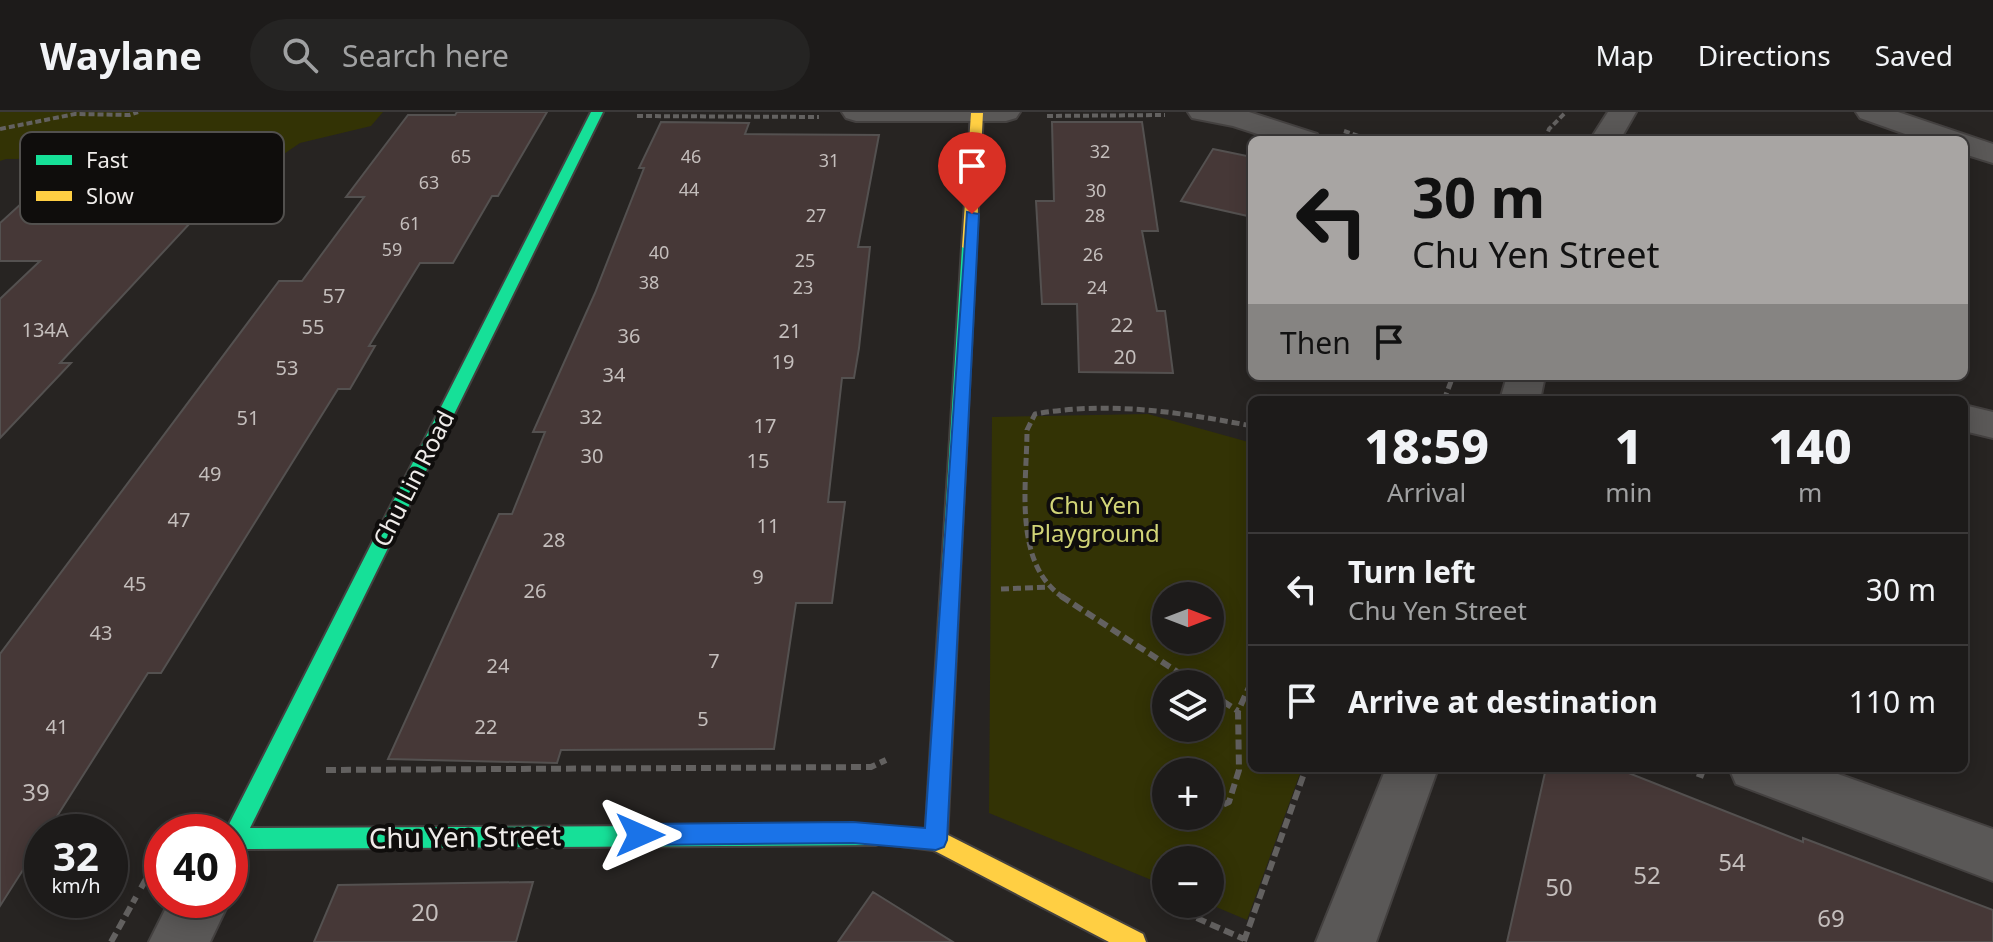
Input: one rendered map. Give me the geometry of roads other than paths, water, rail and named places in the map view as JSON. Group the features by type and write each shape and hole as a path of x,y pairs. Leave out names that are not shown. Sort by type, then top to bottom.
{"street":[{"name":"Chu Lin Road","path":"246,814 597,112"},
{"path":"856,112 992,113 936,840"},
{"path":"1607,136 1622,112"},
{"path":"1870,112 1939,136"},
{"path":"1189,114 1238,118 1294,136"},
{"path":"1968,145 1993,154"},
{"path":"1968,419 1993,425"},
{"path":"1346,942 1410,772"},
{"path":"1766,772 1993,855"},
{"name":"Chu Yen Street","path":"248,842 853,833 936,840 1134,942"},
{"path":"179,942 192,918"}],"park label":[{"name":"Chu Yen Playground","path":"1095,520"}]}
